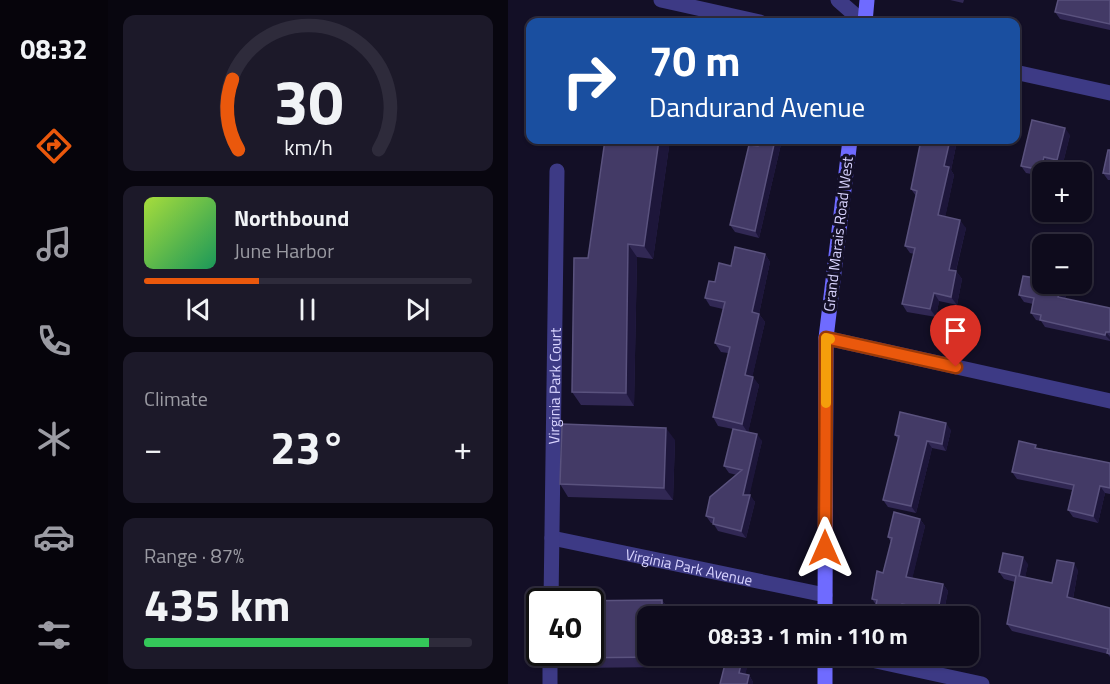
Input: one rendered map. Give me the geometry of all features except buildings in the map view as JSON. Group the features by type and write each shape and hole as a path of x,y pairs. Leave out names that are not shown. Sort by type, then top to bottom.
{"street":[{"path":"661,0 742,18"},
{"path":"838,0 859,18"},
{"path":"865,18 867,0"},
{"path":"1020,73 1110,93"},
{"name":"Grand Marais Road West","path":"825,606 826,338 850,144"},
{"name":"Virginia Park Court","path":"551,588 557,171"},
{"path":"826,338 1110,401"},
{"name":"Virginia Park Avenue","path":"552,538 825,595"},
{"path":"550,666 550,684"},
{"path":"825,666 825,684"},
{"path":"899,666 982,684"}],"slow traffic":[{"path":"826,403 826,338 830,339"}],"route":[{"path":"825,548 826,338 956,367"}]}
